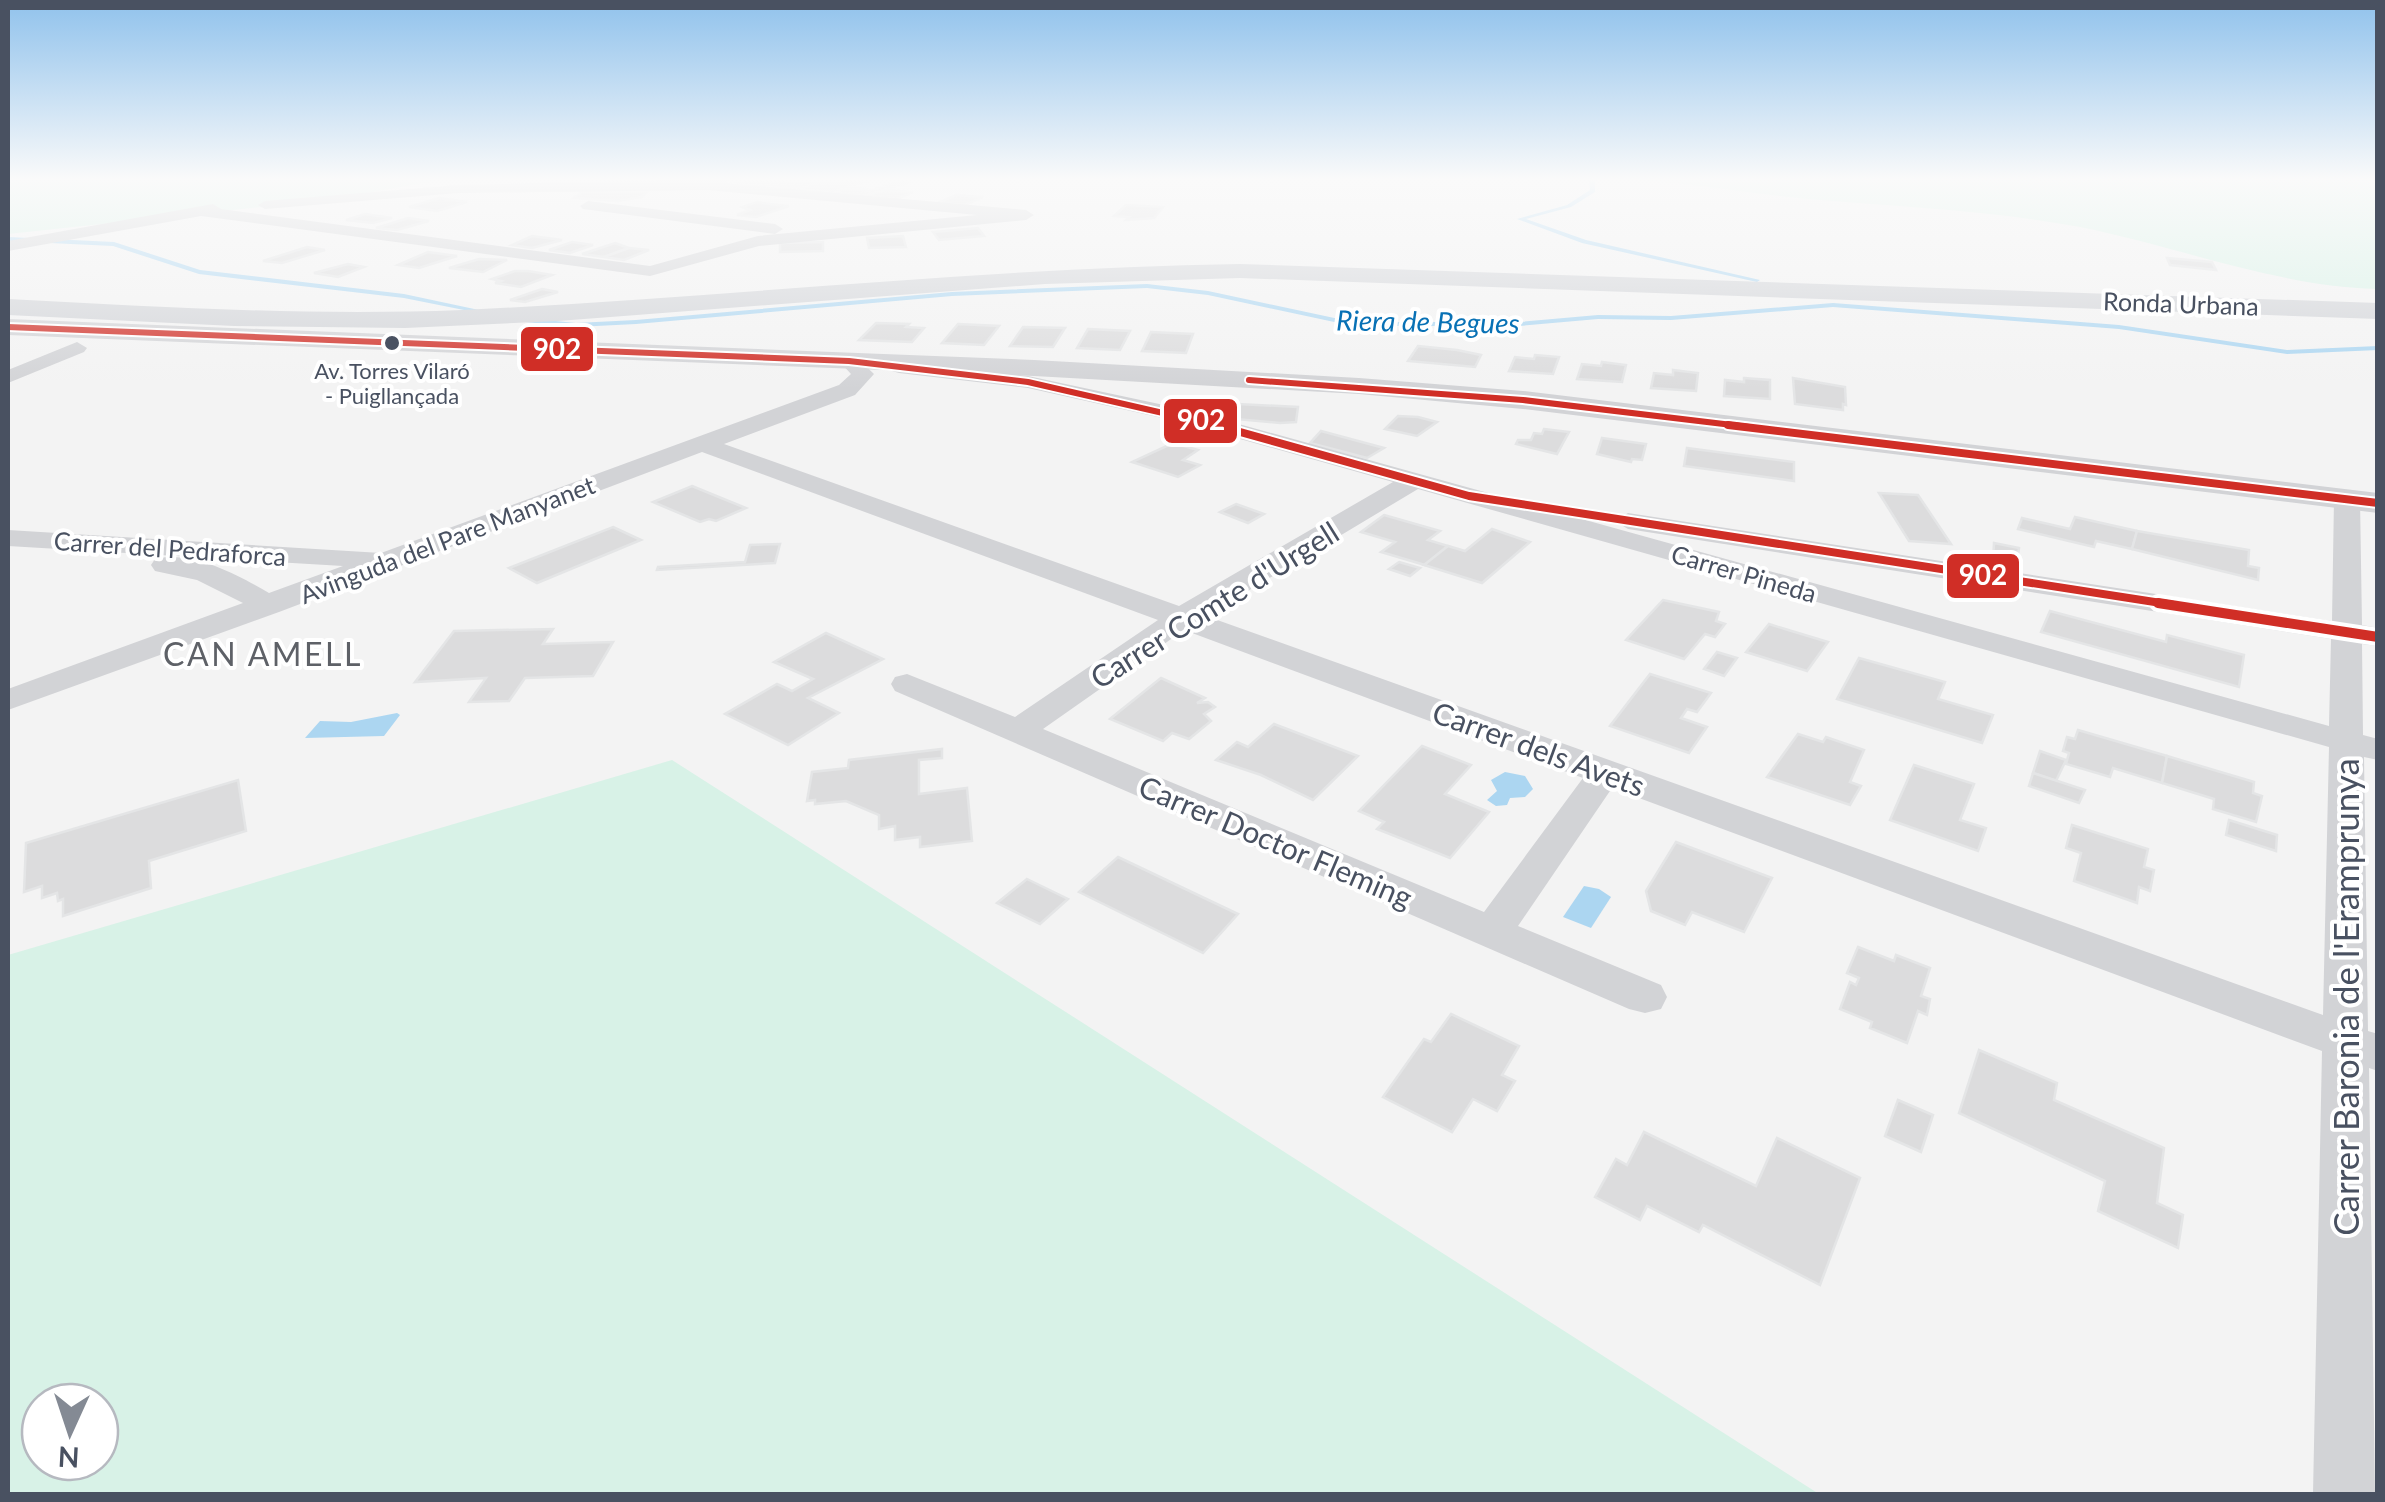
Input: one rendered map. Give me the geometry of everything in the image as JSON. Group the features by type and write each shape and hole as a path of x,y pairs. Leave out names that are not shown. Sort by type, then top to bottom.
{"main road":[{"name":"Ronda Urbana","path":"8,307 326,319 458,318 1064,274 1240,270 2378,311"}],"street":[{"path":"486,249 650,271 729,249"},
{"path":"8,327 848,376 1358,386 1523,400 2378,502"},
{"path":"8,377 77,348"},
{"name":"Carrer Pineda","path":"848,376 933,370 1028,382 1184,416 2362,745"},
{"name":"Avinguda del Pare Manyanet","path":"8,700 270,606 700,443 848,376"},
{"name":"Carrer dels Avets","path":"700,443 2361,1047"},
{"name":"Carrer Comte d'Urgell","path":"1018,731 1182,618 1412,482"},
{"path":"1469,496 2362,635"},
{"name":"Carrer Baronia de l'Eramprunya","path":"2344,1494 2361,1047 2362,745 2362,635 2347,499"},
{"name":"Carrer del Pedraforca","path":"8,538 392,560"},
{"name":"Carrer del Pedraforca","path":"8,554 189,567 231,582 270,606"},
{"name":"Carrer Doctor Fleming","path":"907,684 1645,997"},
{"path":"1491,933 1605,772"}],"green space":[{"path":"2172,249 2377,249 2377,289 2265,273"},
{"path":"672,760 1819,1494 8,1494 8,955"}],"water":[{"path":"400,715 384,736 305,738 320,721 351,722"},
{"path":"1505,772 1525,776 1533,789 1525,797 1510,798 1507,805 1496,806 1487,800 1497,791 1491,780"},
{"path":"1584,886 1611,897 1591,928 1563,917"}],"building":[{"path":"300,249 325,250 282,263 263,261"},
{"path":"552,249 581,249 570,253"},
{"path":"597,249 626,249 604,257 582,254"},
{"path":"626,249 649,250 624,260 604,257"},
{"path":"780,249 823,249 823,251"},
{"path":"428,252 457,256 419,268 398,265"},
{"path":"2167,258 2212,262 2216,270 2170,265"},
{"path":"479,259 507,260 483,272 449,268"},
{"path":"348,264 364,267 338,277 314,273"},
{"path":"515,271 552,275 521,287 495,283 501,281 492,279"},
{"path":"542,289 558,292 525,302 510,300"},
{"path":"876,323 924,328 912,342 859,340"},
{"path":"958,324 999,326 984,345 942,343"},
{"path":"1023,327 1065,328 1053,347 1010,346"},
{"path":"1088,329 1130,331 1120,350 1077,348"},
{"path":"1151,332 1193,334 1186,353 1142,351"},
{"path":"1418,346 1481,355 1475,367 1408,361"},
{"path":"1535,355 1559,357 1553,374 1509,371 1515,357 1534,359"},
{"path":"1602,362 1626,365 1622,382 1577,379 1582,364 1601,366"},
{"path":"1673,370 1698,373 1696,391 1651,388 1654,373 1673,375"},
{"path":"1744,378 1770,380 1770,399 1724,396 1725,380 1744,382"},
{"path":"1793,378 1845,387 1846,405 1843,404 1843,410 1795,404"},
{"path":"1217,403 1298,407 1296,422 1213,417"},
{"path":"1398,416 1437,422 1417,436 1385,429"},
{"path":"1544,429 1569,432 1557,454 1516,444 1518,440 1531,440 1534,433 1542,434"},
{"path":"1321,431 1384,448 1367,458 1310,443"},
{"path":"1602,438 1646,444 1642,460 1631,462 1597,454"},
{"path":"1173,443 1198,450 1183,460 1200,465 1178,477 1132,462"},
{"path":"1687,448 1794,462 1794,481 1684,466"},
{"path":"692,486 746,508 716,521 700,522 653,502"},
{"path":"1879,493 1918,495 1951,544 1909,541"},
{"path":"1236,504 1264,514 1248,523 1220,512"},
{"path":"1384,515 1440,531 1428,540 1448,546 1425,565 1381,552 1395,542 1361,532"},
{"path":"2075,517 2137,531 2132,549 2096,541 2094,547 2018,529 2022,518 2070,529"},
{"path":"613,527 641,540 537,583 509,568"},
{"path":"1492,529 1530,542 1482,583 1424,565 1448,546 1465,551"},
{"path":"2137,531 2249,550 2248,566 2259,568 2258,580 2132,549"},
{"path":"1994,543 2019,548 2017,564 1993,560"},
{"path":"780,544 775,563 657,570 745,562 750,545"},
{"path":"1399,562 1420,568 1410,576 1389,569"},
{"path":"1663,600 1719,612 1716,621 1725,624 1715,637 1705,634 1684,659 1626,640"},
{"path":"2050,611 2166,642 2167,635 2244,655 2239,687 2041,632"},
{"path":"1769,624 1828,642 1807,671 1746,652"},
{"path":"553,629 543,644 613,642 593,676 525,678 509,701 469,702 486,678 415,682 454,631"},
{"path":"826,633 883,659 808,698 839,713 788,745 725,714 777,684 792,691 813,679 774,662"},
{"path":"1717,652 1737,658 1724,676 1704,669"},
{"path":"1859,658 1945,682 1938,699 1993,715 1982,743 1837,699"},
{"path":"1650,674 1711,693 1697,712 1687,709 1681,718 1707,727 1689,753 1610,726"},
{"path":"1161,678 1205,698 1197,703 1208,702 1215,707 1204,714 1211,721 1189,739 1172,733 1163,741 1110,719"},
{"path":"1274,724 1358,756 1313,800 1261,775 1216,760 1237,742 1248,747"},
{"path":"2078,730 2167,756 2162,783 2113,768 2110,777 2066,764 2069,753 2063,751 2067,737 2075,739"},
{"path":"1798,734 1823,742 1826,737 1864,750 1850,782 1861,786 1850,805 1767,777"},
{"path":"1422,746 1471,765 1445,794 1489,812 1450,858 1377,829 1384,822 1359,811"},
{"path":"942,749 942,758 919,760 919,794 967,788 972,841 920,847 920,837 895,840 895,826 879,829 879,815 846,801 807,801 812,772 848,768 849,760"},
{"path":"2040,751 2066,760 2056,781 2033,773"},
{"path":"2167,756 2254,782 2253,793 2262,796 2256,822 2213,809 2214,799 2162,783"},
{"path":"1914,765 1974,784 1960,820 1986,828 1978,851 1890,820"},
{"path":"2033,773 2085,790 2079,803 2029,786"},
{"path":"238,780 246,831 149,861 151,888 63,916 63,899 58,901 57,893 42,898 42,886 24,892 26,843"},
{"path":"2229,820 2277,835 2276,851 2226,835"},
{"path":"2072,825 2148,849 2144,867 2154,870 2150,891 2139,887 2137,903 2074,881 2081,853 2066,848"},
{"path":"1676,842 1772,878 1744,932 1692,912 1685,925 1651,911 1646,891"},
{"path":"1118,857 1238,914 1203,953 1079,892"},
{"path":"1027,879 1068,899 1040,924 997,903"},
{"path":"1858,947 1894,961 1896,955 1930,968 1921,996 1930,999 1927,1015 1918,1011 1907,1043 1870,1028 1872,1022 1840,1009 1850,982 1856,985 1859,978 1847,973"},
{"path":"1451,1014 1519,1046 1502,1075 1515,1081 1497,1111 1473,1099 1452,1132 1383,1097 1424,1039 1431,1042"},
{"path":"1979,1050 2057,1083 2054,1100 2164,1148 2157,1203 2183,1215 2178,1248 2098,1211 2105,1181 1959,1113"},
{"path":"1898,1100 1933,1115 1921,1152 1885,1136"},
{"path":"1644,1132 1756,1186 1777,1138 1860,1178 1820,1285 1703,1225 1699,1232 1647,1206 1640,1220 1595,1197 1616,1159 1627,1165"}],"waterway":[{"name":"Riera de Begues","path":"129,249 199,272 404,296 489,313"},
{"path":"1616,249 1757,280"},
{"name":"Riera de Begues","path":"515,319 576,325 636,322 952,294 1147,286 1208,293 1353,324 1519,324 1598,317 1671,318 1833,305 2119,327 2287,352 2378,348"}],"transit line":[{"name":"902","path":"8,327 849,361 1028,382 1184,416 1469,496 2378,637"},
{"name":"902","path":"1249,380 1523,400 2378,503"}],"place":[{"name":"Av. Torres Vilaró - Puigllançada","path":"392,343"}],"district":[{"name":"CAN AMELL","path":"263,653"}]}
